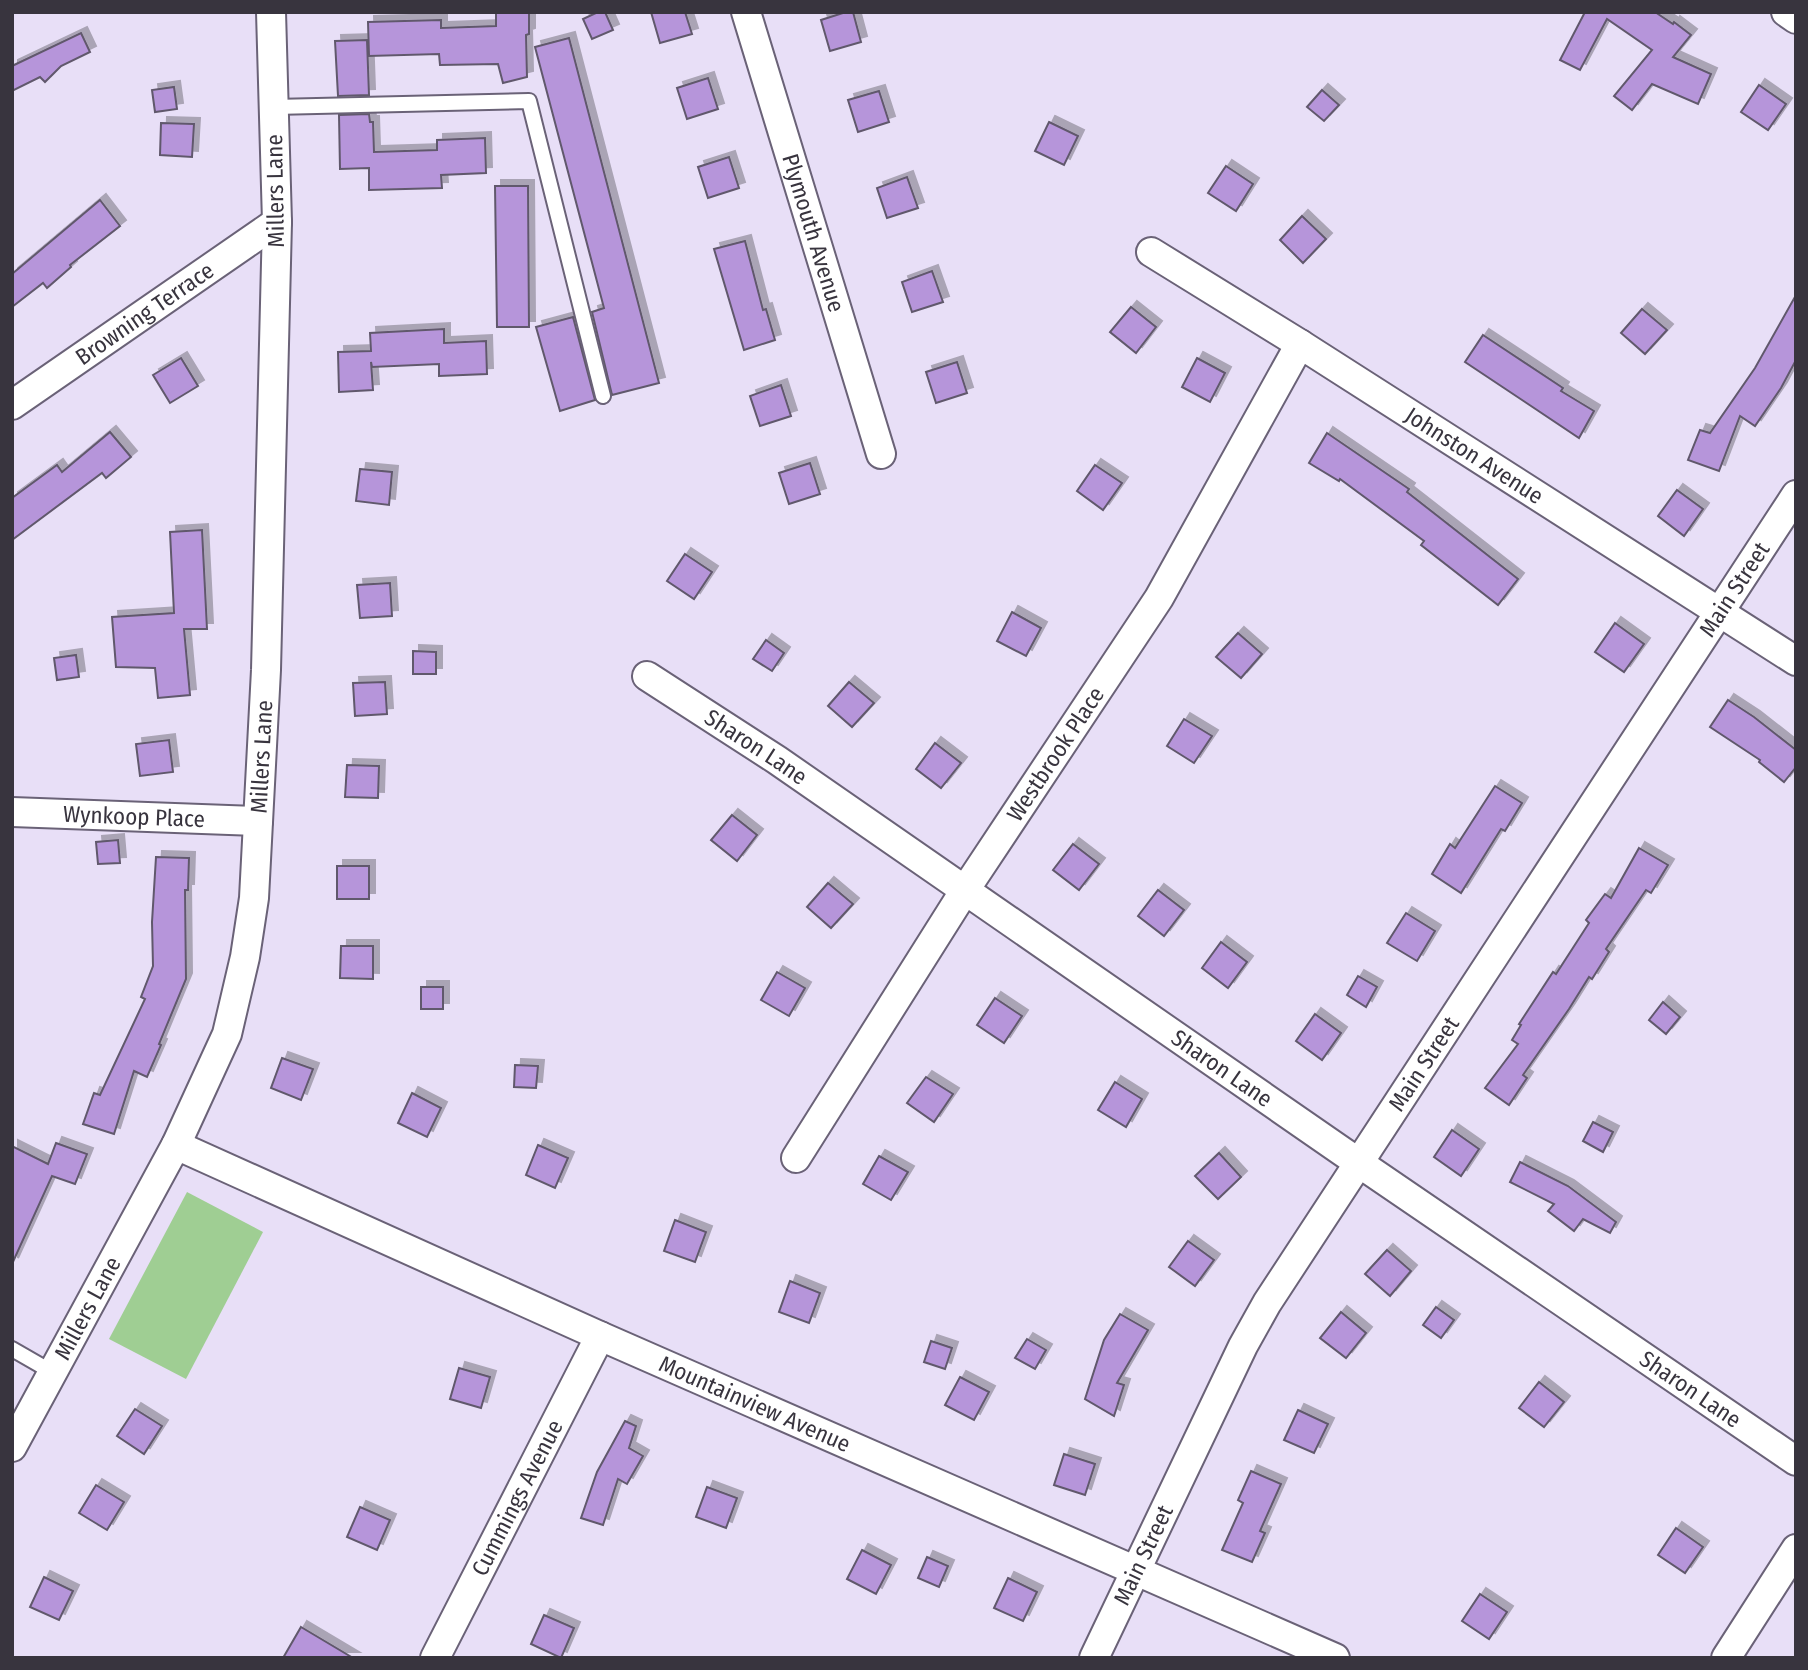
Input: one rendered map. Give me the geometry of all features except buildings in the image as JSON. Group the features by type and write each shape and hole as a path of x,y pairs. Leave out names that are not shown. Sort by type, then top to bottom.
{"street":[{"name":"Millers Lane","path":"12,1447 176,1145 228,1034 247,945 254,898 266,670 276,222 271,12"},
{"name":"Plymouth Avenue","path":"746,12 881,454"},
{"path":"1786,12 1796,19"},
{"name":"Browning Terrace","path":"12,405 276,222"},
{"name":"Johnston Avenue","path":"1152,252 1796,661"},
{"name":"Westbrook Place","path":"796,1158 965,890 1159,598 1300,344"},
{"name":"Main Street","path":"1094,1658 1243,1346 1267,1303 1796,495"},
{"name":"Sharon Lane","path":"647,676 777,760 1359,1163 1796,1461"},
{"name":"Wynkoop Place","path":"12,812 258,821"},
{"name":"Mountainview Avenue","path":"176,1145 600,1336 1335,1658"},
{"name":"Cummings Avenue","path":"435,1658 600,1336"},
{"path":"1726,1658 1796,1549"}],"lane":[{"path":"274,107 529,101 603,396"},
{"path":"12,1349 52,1372"}],"green space":[{"path":"187,1192 263,1232 186,1379 109,1339"}]}
